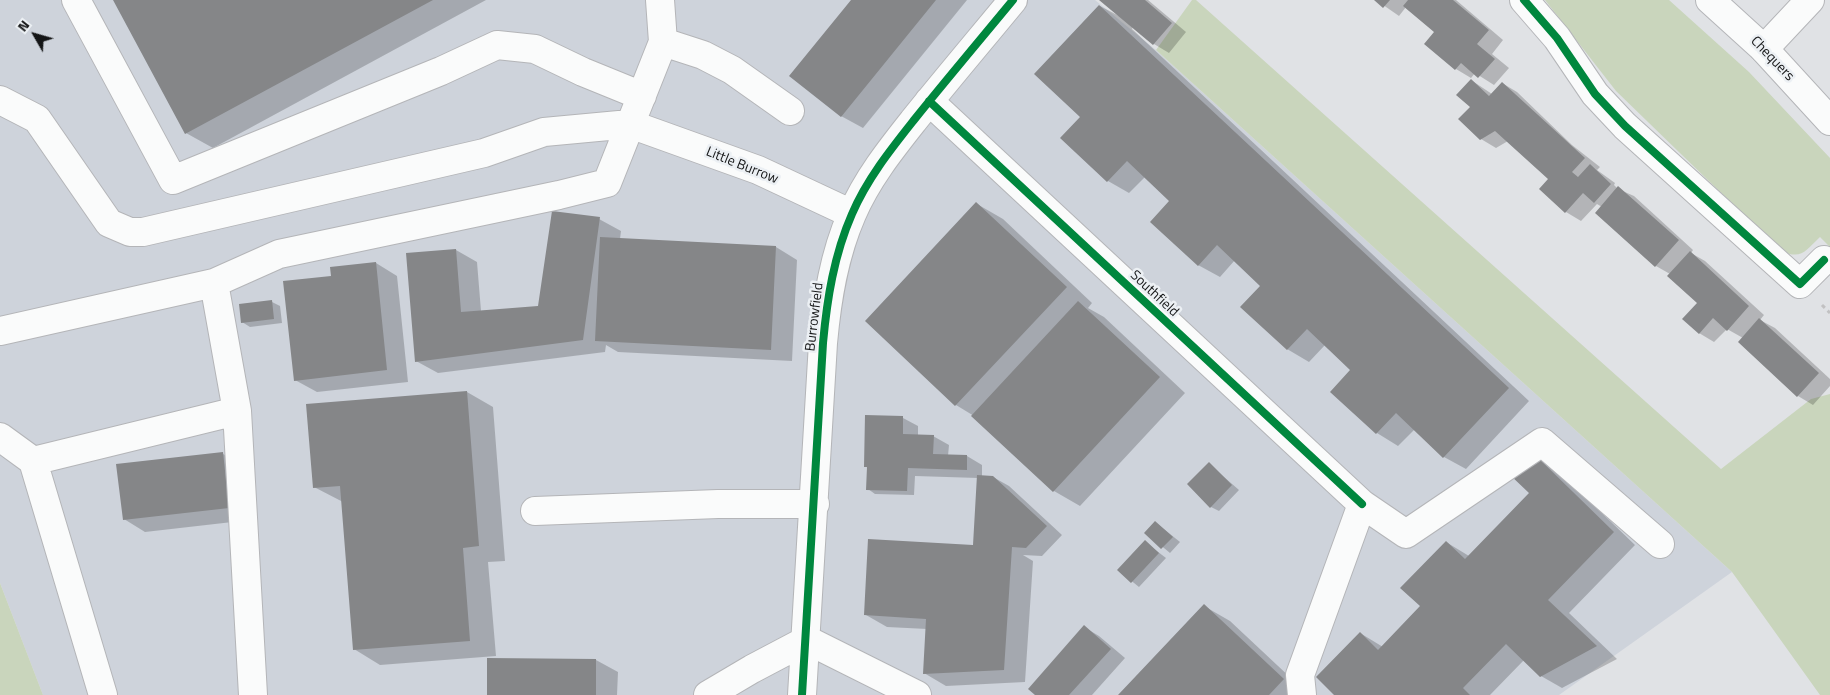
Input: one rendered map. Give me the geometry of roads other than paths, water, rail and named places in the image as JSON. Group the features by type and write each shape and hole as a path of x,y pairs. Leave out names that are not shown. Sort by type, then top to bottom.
{"street":[{"path":"76,0 173,180 498,45 535,49 583,72 642,96"},
{"path":"0,331 214,283 279,254 560,195 607,183 663,42 660,0"},
{"name":"Burrowfield","path":"802,695 807,640 827,299 835,262 852,214 869,181 929,101 1014,0"},
{"path":"1524,0 1557,38 1595,94 1625,126 1800,284 1824,260"},
{"name":"Chequers","path":"1710,0 1764,49 1830,121"},
{"path":"1764,49 1810,0"},
{"path":"663,42 703,55 732,70 790,111"},
{"path":"0,100 36,119 109,223 130,232 143,232 484,153 544,132 630,124"},
{"name":"Southfield","path":"929,101 1362,504 1406,534 1542,442 1660,544"},
{"name":"Little Burrow","path":"630,124 758,170 852,214"},
{"path":"214,283 237,411 253,695"},
{"path":"33,461 237,411"},
{"path":"0,437 33,461 103,695"},
{"path":"535,511 718,504 815,504"},
{"path":"1302,695 1300,675 1362,504"},
{"path":"708,695 807,640 876,683 916,695"}]}
